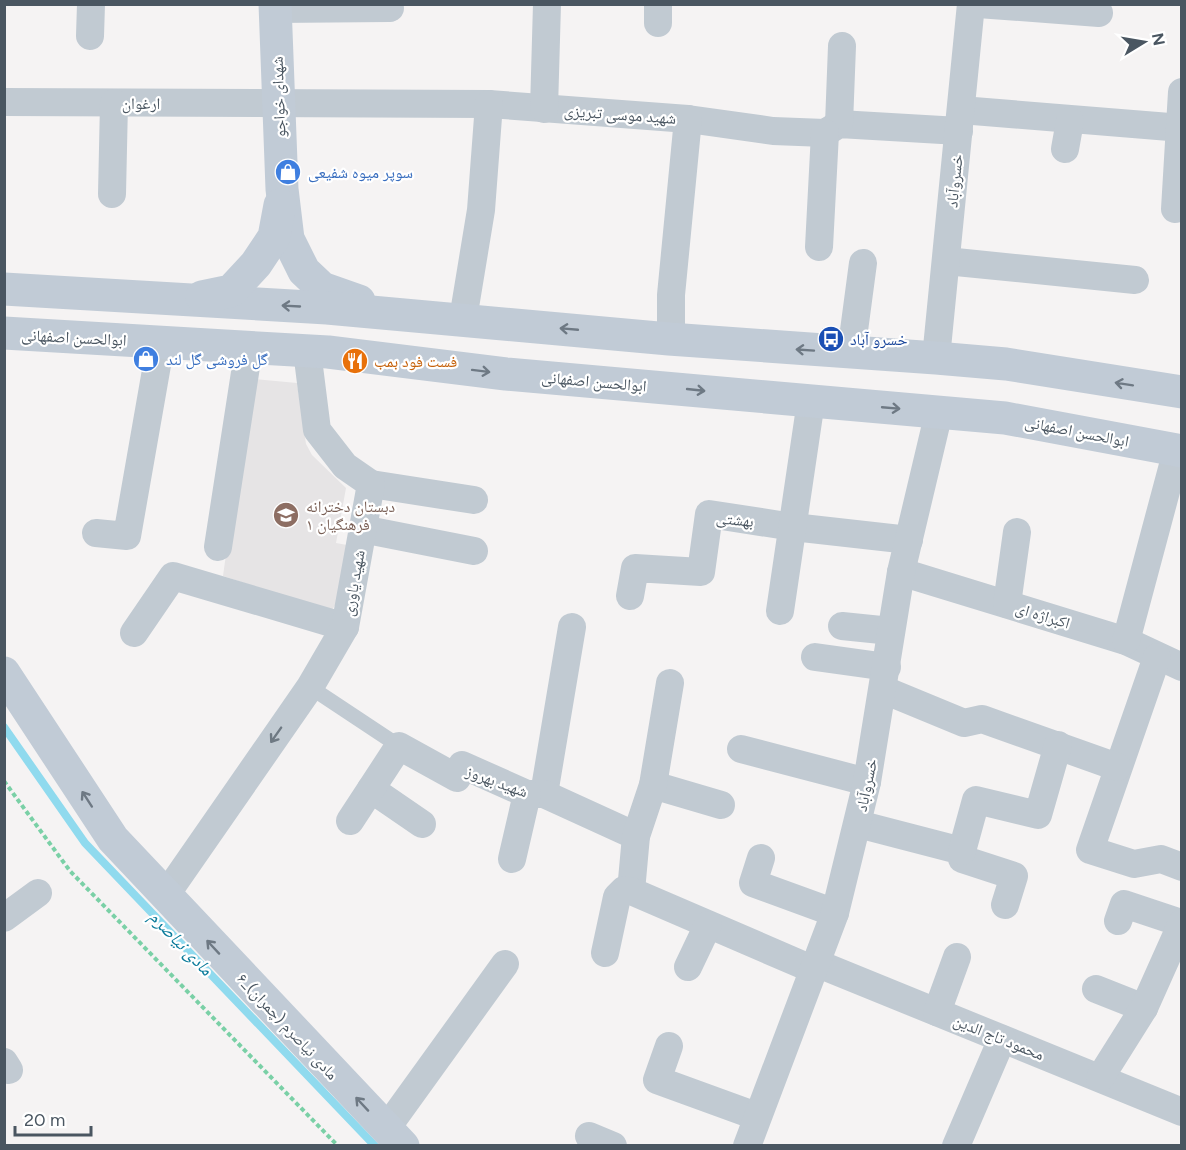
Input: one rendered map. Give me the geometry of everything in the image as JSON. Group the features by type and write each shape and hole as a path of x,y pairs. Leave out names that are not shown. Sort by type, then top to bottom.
{"main road":[{"name":"شهدای خواجو","path":"275,7 282,189"},
{"path":"184,301 231,291 256,264 274,237 282,189"},
{"path":"282,189 288,239 304,271 322,288 399,314"},
{"path":"4,289 399,314 670,339 1006,364 1182,392"},
{"name":"ابوالحسن اصفهانی","path":"4,333 307,351 595,382 1005,417 1179,450"},
{"path":"595,382 602,378 612,364 613,347 606,333"},
{"path":"665,387 655,376 652,361 657,348 670,339"},
{"name":"۶_مادی نیاصرم (چمران)","path":"4,673 113,839 394,1137"}],"street":[{"path":"90,36 91,4"},
{"path":"544,109 546,4"},
{"name":"خسروآباد","path":"936,358 971,4"},
{"path":"978,4 1099,13"},
{"path":"275,7 390,9"},
{"path":"819,247 842,46"},
{"path":"1175,209 1182,92"},
{"name":"ارغوان","path":"4,102 278,103"},
{"path":"112,195 114,103"},
{"name":"شهید موسی تبریزی","path":"278,103 489,104 688,119 773,131 960,121 1070,121 1180,128"},
{"path":"463,319 481,210 489,104"},
{"path":"670,339 671,295 688,119"},
{"path":"1065,149 1070,121"},
{"path":"946,261 1135,280"},
{"path":"851,353 863,263"},
{"path":"96,532 127,536 161,342"},
{"path":"218,548 249,347"},
{"path":"307,351 316,430 345,466 371,484 474,500"},
{"path":"780,611 811,401"},
{"name":"خسروآباد","path":"747,1146 756,1116 835,913 867,782 901,573 939,412"},
{"path":"1126,641 1179,450"},
{"name":"شهید یاوری","path":"165,896 310,687 345,627 371,484"},
{"name":"بهشتی","path":"630,596 635,568 701,572 709,514 793,527 909,540"},
{"path":"363,529 474,551"},
{"path":"1007,604 1017,532"},
{"name":"اکبراژه ای","path":"901,573 1126,641 1169,662"},
{"path":"134,633 173,576 345,627"},
{"path":"842,626 891,631"},
{"path":"512,860 536,794 572,627"},
{"path":"815,657 885,678 964,723 982,719 1117,767"},
{"path":"1169,662 1117,767 1090,850 1134,864 1161,860 1182,867"},
{"path":"605,953 617,897 624,890 632,891 636,836 653,785 670,683"},
{"path":"1005,905 1014,876 962,859 962,851 976,800 1038,815 1058,745"},
{"path":"350,821 399,746"},
{"name":"شهید بهروز","path":"399,746 457,778 462,765 636,836"},
{"path":"741,749 867,782"},
{"path":"653,785 721,805"},
{"path":"371,789 422,824"},
{"path":"858,824 962,851"},
{"path":"761,858 753,883 835,913"},
{"name":"محمود تاج الدین","path":"632,891 805,966 816,963 1182,1112"},
{"path":"4,918 38,893"},
{"path":"1100,1078 1144,1008 1181,923 1124,904 1118,921"},
{"path":"688,967 708,925"},
{"path":"937,1012 957,957"},
{"path":"394,1137 505,964"},
{"path":"1096,989 1144,1008"},
{"path":"956,1146 1002,1039"},
{"path":"669,1046 657,1080 756,1116"}],"lane":[{"name":"شهید بهروز","path":"310,687 399,746"}],"path":[{"path":"4,781 70,871 338,1146"}],"shaded area":[{"name":"دبستان دخترانه فرهنگیان ۱","path":"253,379 297,383 306,444 312,455 346,488 336,543 347,545 337,603 331,611 223,576 250,382"}],"waterway":[{"name":"مادی نیاصرم","path":"4,727 85,843 375,1146"}],"place":[{"name":"سوپر میوه شفیعی","path":"288,172"},
{"name":"خسرو آباد","path":"831,339"},
{"name":"گل فروشی گل لند","path":"146,359"},
{"name":"فست فود بمب","path":"355,361"},
{"name":"دبستان دخترانه فرهنگیان ۱","path":"286,515"}]}
